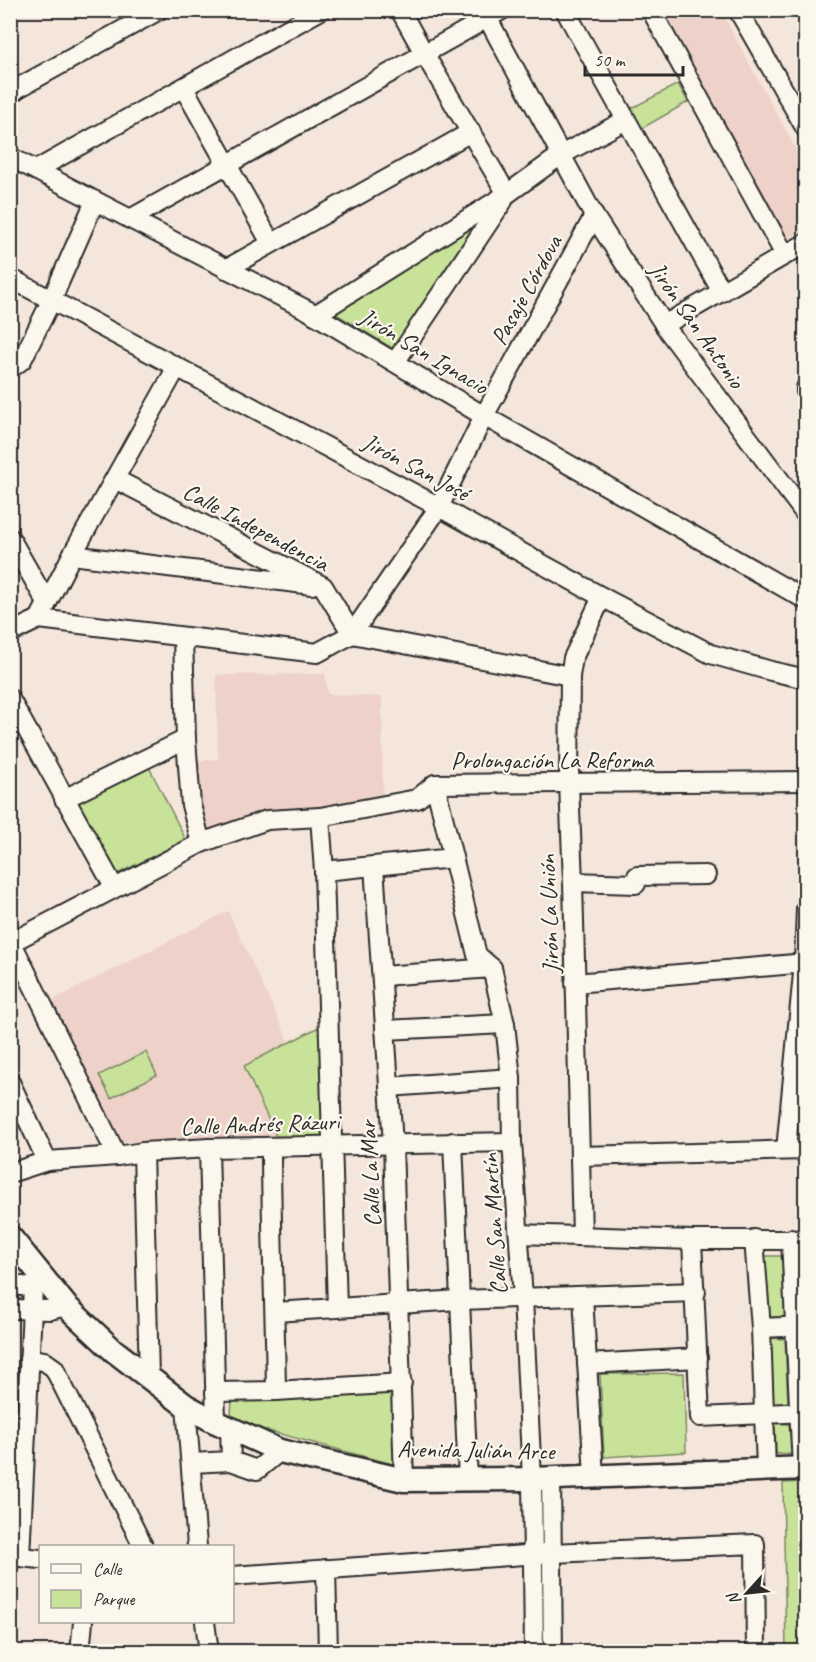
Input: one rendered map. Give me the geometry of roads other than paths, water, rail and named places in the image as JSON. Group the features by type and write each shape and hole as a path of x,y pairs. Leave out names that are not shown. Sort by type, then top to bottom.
{"main road":[{"name":"Avenida Julián Arce","path":"11,1237 40,1284 112,1350 150,1376 186,1406 280,1451 404,1480 542,1478 804,1468"}],"street":[{"path":"10,95 18,88 159,10"},
{"path":"36,170 321,10"},
{"path":"400,10 424,55 507,194"},
{"path":"565,10 722,292"},
{"path":"651,10 785,255"},
{"path":"738,10 806,129"},
{"path":"130,219 495,15"},
{"name":"Jirón San Antonio","path":"495,15 561,155 594,216 664,325 806,515"},
{"path":"184,87 271,243"},
{"path":"315,315 507,194 561,155 626,120"},
{"path":"226,269 471,132"},
{"name":"Jirón San Ignacio","path":"10,157 315,315 484,416 806,600"},
{"path":"396,362 507,194"},
{"path":"10,369 22,360 52,299 95,201"},
{"name":"Pasaje Córdova","path":"352,634 440,507 484,416 594,216"},
{"path":"664,325 806,243"},
{"name":"Jirón San José","path":"10,278 711,654 771,672 806,679"},
{"path":"10,633 43,611 177,367"},
{"name":"Calle Independencia","path":"115,479 323,586 352,634"},
{"path":"10,538 43,611"},
{"path":"72,555 323,586"},
{"name":"Jirón La Unión","path":"582,1236 573,882 568,784 570,676 573,658 602,597"},
{"path":"43,611 183,637 317,653 352,634 570,676"},
{"path":"183,637 186,739 191,805 201,843"},
{"path":"10,699 114,887"},
{"path":"64,799 186,739"},
{"name":"Prolongación La Reforma","path":"11,942 201,843 267,820 320,817 417,799 435,784 806,781"},
{"path":"435,784 477,955 492,968"},
{"path":"320,817 324,871 337,1308"},
{"path":"324,871 453,858"},
{"name":"Calle La Mar","path":"375,866 393,1144 404,1480"},
{"path":"573,882 636,884 637,876 706,875"},
{"path":"786,1150 805,963 806,908"},
{"path":"11,942 117,1156"},
{"path":"575,982 805,963"},
{"path":"382,976 492,968"},
{"name":"Calle San Martín","path":"492,968 505,1024 512,1078 513,1142 523,1298 542,1478"},
{"path":"385,1030 505,1024"},
{"path":"389,1087 512,1078"},
{"path":"10,1082 47,1161"},
{"path":"453,1142 468,1480"},
{"name":"Calle Andrés Rázuri","path":"10,1173 47,1161 143,1152 208,1148 513,1142"},
{"path":"271,1147 271,1243 276,1391"},
{"path":"208,1148 215,1392 231,1461"},
{"path":"580,1156 806,1150"},
{"path":"143,1152 150,1376"},
{"path":"519,1234 692,1240 798,1240 804,1468"},
{"path":"754,1239 761,1328 766,1469"},
{"path":"692,1240 700,1418 803,1412"},
{"path":"10,1285 40,1284 32,1311 15,1557 39,1559"},
{"path":"275,1312 460,1300 696,1292"},
{"path":"583,1297 594,1476"},
{"path":"10,1309 32,1311 66,1306"},
{"path":"761,1328 800,1326"},
{"path":"587,1364 698,1358"},
{"path":"29,1359 45,1361 54,1368 142,1545"},
{"path":"215,1392 276,1391 402,1383"},
{"path":"186,1406 197,1545"},
{"path":"191,1463 231,1461 257,1470 280,1451"},
{"path":"542,1478 552,1553 554,1652"},
{"path":"534,1652 533,1554 542,1478"},
{"path":"234,1576 533,1554 755,1544 756,1652"},
{"path":"326,1569 328,1652"},
{"path":"80,1652 83,1623"},
{"path":"205,1623 209,1652"}]}
